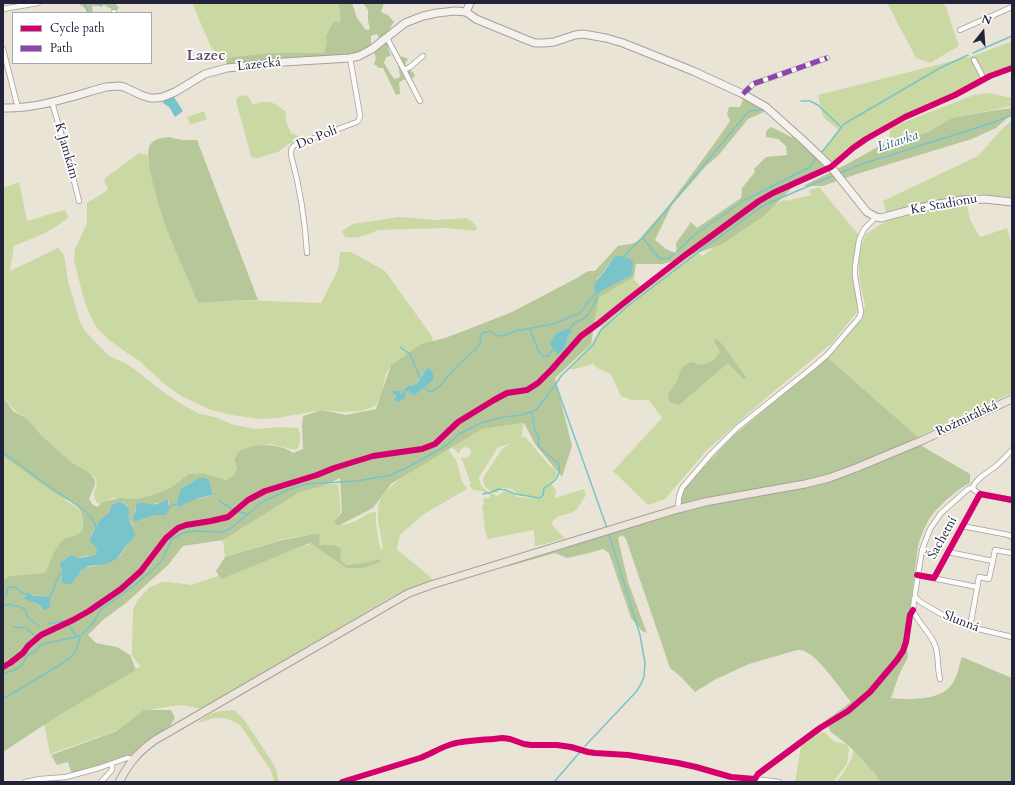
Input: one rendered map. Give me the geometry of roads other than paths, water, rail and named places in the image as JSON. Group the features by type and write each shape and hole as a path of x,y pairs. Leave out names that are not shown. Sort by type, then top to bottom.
{"main road":[{"name":"Rožmitálská","path":"119,782 133,759 142,749 161,736 409,593 431,584 678,509 705,502 805,484 829,478 923,440 1012,399"}],"street":[{"path":"3,9 38,3"},
{"path":"470,3 466,12 476,19 527,40 536,43 554,42 583,34 606,38 693,71 756,100 766,107 833,169 867,212 876,217 864,229 859,240 855,267 861,312 858,319 827,354 813,367 737,428 712,454 682,488 679,497 678,509"},
{"path":"960,30 1012,7"},
{"name":"Lazecká","path":"3,108 28,107 113,86 124,87 150,98 163,97 175,92 205,74 227,68 284,62 350,58 366,52 387,38 405,23 423,16 437,13 455,11 466,12"},
{"path":"387,38 420,101"},
{"path":"3,49 18,108"},
{"path":"404,70 423,56"},
{"name":"Do Polí","path":"307,253 305,224 291,150 295,145 359,120 360,115 350,58"},
{"path":"743,94 753,84 827,58"},
{"path":"974,60 984,79"},
{"name":"K Jamkám","path":"52,102 79,201"},
{"path":"698,247 759,201 833,169"},
{"name":"Ke Stadionu","path":"876,217 881,218 961,200 986,199 1012,202"},
{"name":"Šachetní","path":"779,782 755,779 758,774 820,728 848,711 870,692 903,651 906,642 910,615 913,610 914,594 922,550 930,529 941,513 968,489 973,487 978,480 997,465 1012,450"},
{"path":"973,487 974,490 980,494 1012,500"},
{"name":"Šachetní","path":"934,578 980,494"},
{"name":"Šachetní","path":"962,526 1009,535 1012,537"},
{"path":"970,627 979,577 989,579 995,550 1012,552"},
{"path":"948,552 993,561"},
{"name":"Šachetní","path":"917,575 977,587"},
{"name":"Slunná","path":"915,597 922,603 950,619 970,627 1012,637"},
{"path":"913,610 915,615 932,637 936,646 940,679"},
{"path":"25,782 66,777 112,764 127,758 133,759"},
{"path":"101,782 112,770 112,764"}],"water":[{"path":"174,97 183,111 175,117 169,107 163,103 163,100"},
{"path":"615,256 622,256 632,260 632,274 599,292 594,291 595,283"},
{"path":"567,328 571,329 572,332 568,336 566,347 559,354 557,354 550,343 557,333"},
{"path":"428,368 431,369 434,376 433,381 415,395 406,391 405,398 395,402 394,399 396,395 392,392 392,390 400,391 401,394 403,394 405,388 415,385"},
{"path":"199,478 209,480 213,495 203,497 178,508 177,504 180,490"},
{"path":"167,500 170,508 166,515 154,515 134,521 133,516 137,503 157,504"},
{"path":"118,502 125,504 129,510 129,519 134,529 133,539 113,561 87,567 82,570 70,584 63,583 61,581 63,570 60,567 60,563 72,555 76,558 96,554 96,548 90,542 90,538 100,519 109,513 112,505"},
{"path":"27,594 49,597 50,604 52,606 44,611 37,604 24,598"}],"waterway":[{"path":"83,3 88,12"},
{"path":"94,3 102,6"},
{"path":"973,53 1012,36"},
{"path":"822,152 844,124 940,68 968,55"},
{"path":"801,101 810,101 818,105 841,127"},
{"path":"643,238 749,111 764,109"},
{"name":"Litavka","path":"840,173 859,165 992,123 1012,115"},
{"path":"623,258 636,243 643,238 658,257 662,259 669,258 693,236 743,201 810,167 816,158"},
{"name":"Litavka","path":"3,674 22,665 27,656 34,652 42,644 80,636 93,623 100,610 135,585 156,567 163,559 172,539 183,533 194,531 222,532 230,529 262,502 290,489 307,484 357,481 391,475 447,445 459,434 481,423 503,417 522,415 536,410 561,376 593,345 601,330 629,305 761,207 835,175"},
{"path":"569,330 573,324 587,316 593,307 600,290"},
{"path":"425,387 430,392 439,387 456,367 481,343 480,336 482,333 490,331 497,336 506,335 515,331 553,324 580,313 597,291"},
{"path":"530,329 538,350 543,356 548,356 554,348"},
{"path":"400,347 410,354 420,378"},
{"path":"556,385 607,528"},
{"path":"483,494 498,489 506,490 515,494 540,498 543,495 544,488 552,483 558,476 559,464 538,446 539,437 535,431 532,412"},
{"path":"3,453 84,510 92,518 97,529"},
{"path":"219,501 234,510"},
{"path":"169,507 177,504"},
{"path":"236,511 248,514"},
{"path":"585,746 636,692 644,677 645,663 640,635 609,534"},
{"path":"49,600 59,575 64,570"},
{"path":"3,598 6,596 8,587 15,587 22,593 29,594 33,597"},
{"path":"3,607 8,604 21,607 26,611 28,618 39,626"},
{"path":"48,624 63,621"},
{"path":"68,624 77,637"},
{"path":"14,627 26,628 35,636"},
{"path":"3,699 63,663 73,655 80,637"},
{"path":"554,782 580,752"}],"district":[{"name":"Lazec","path":"206,57"}]}
